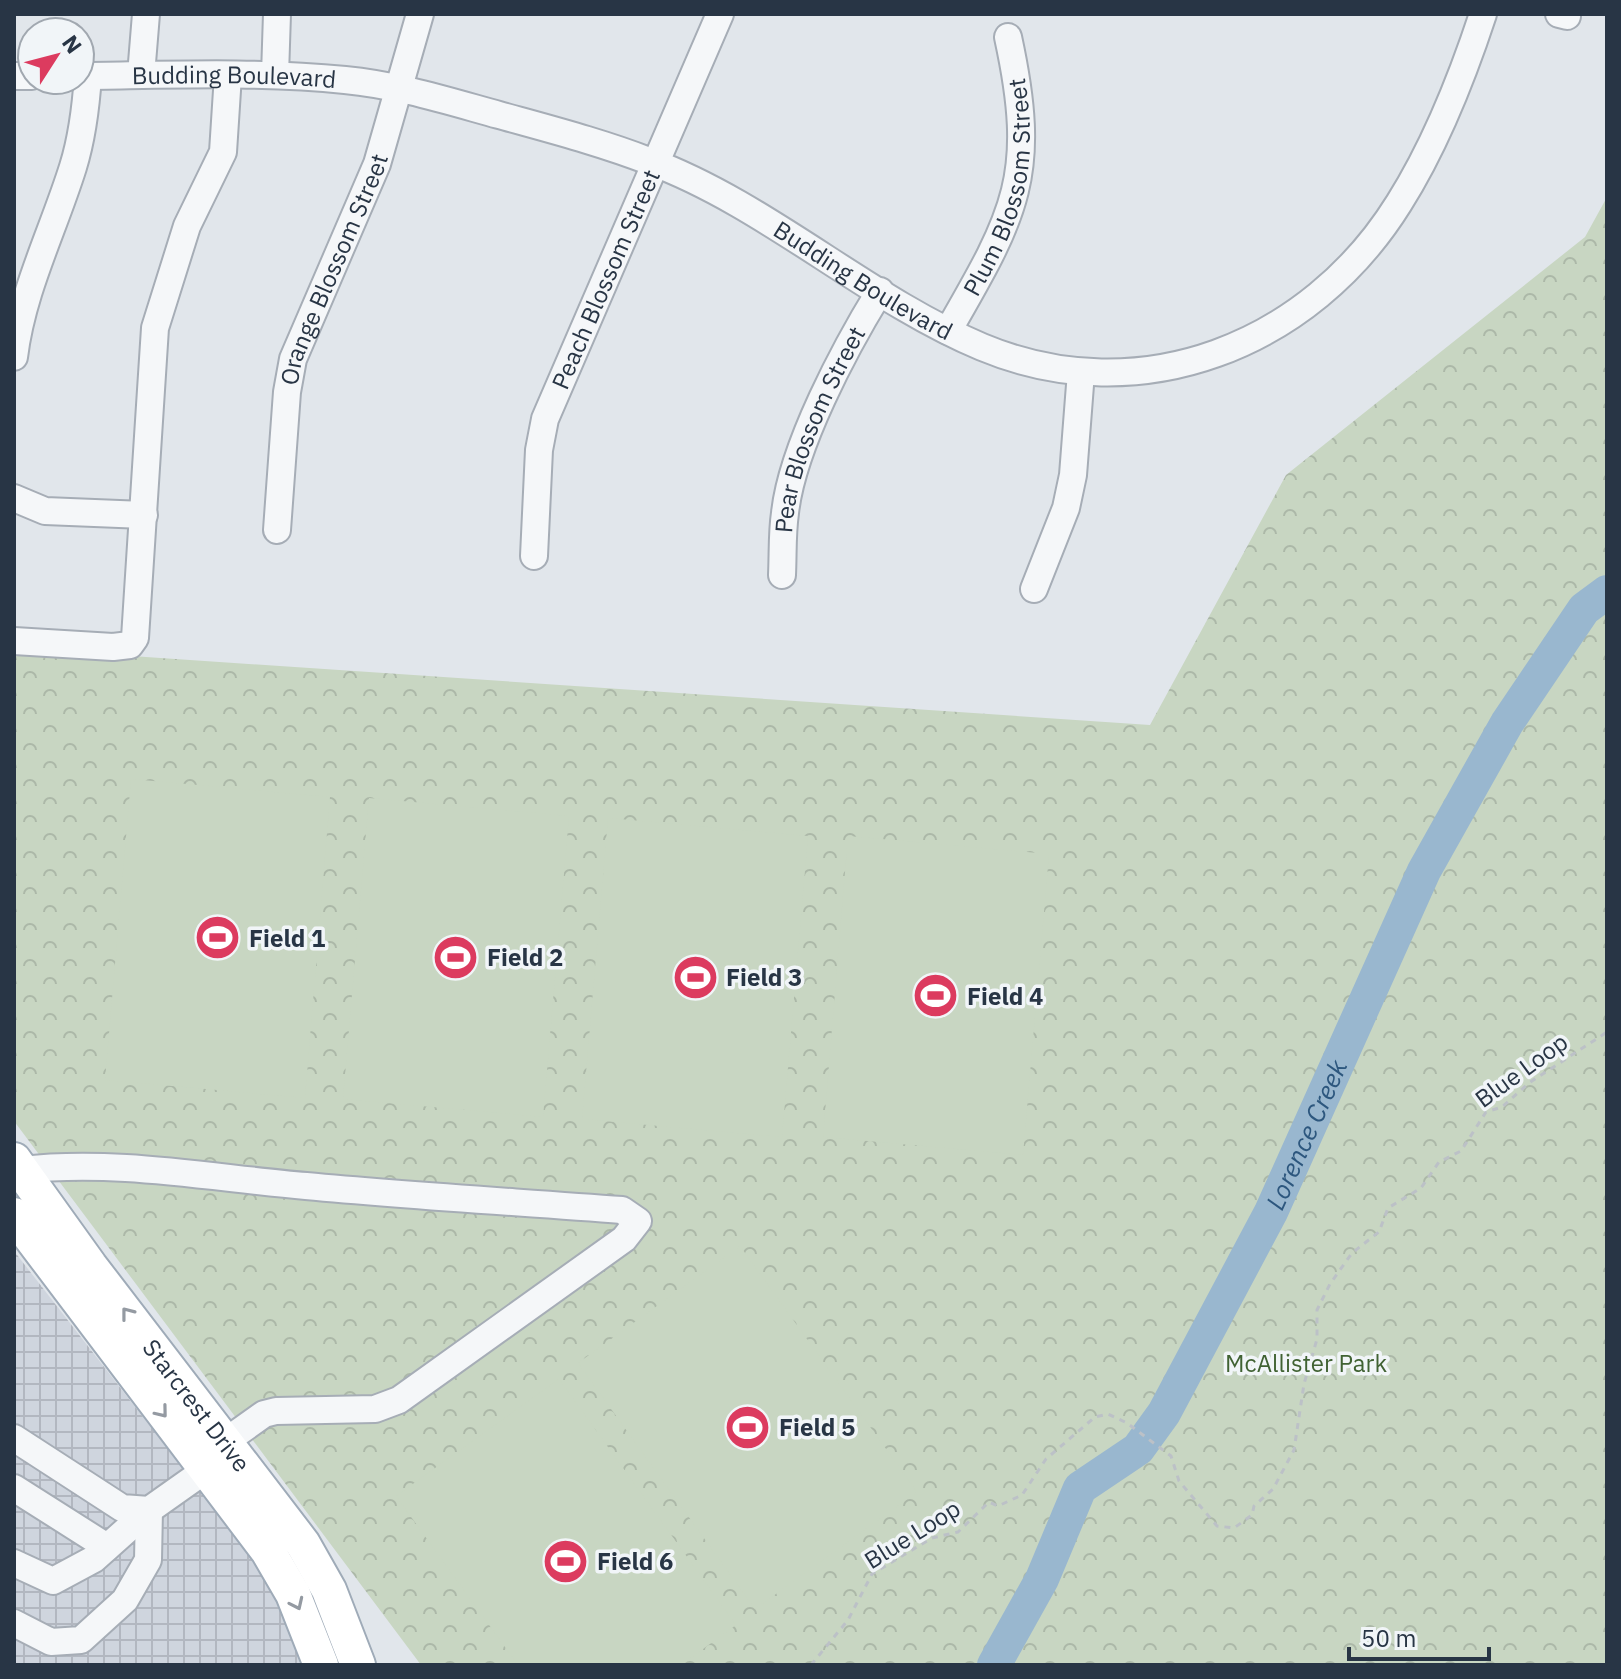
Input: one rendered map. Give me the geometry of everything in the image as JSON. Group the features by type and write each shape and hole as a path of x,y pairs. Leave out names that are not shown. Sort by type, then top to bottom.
{"main road":[{"name":"Starcrest Drive","path":"18,1165 217,1455 293,1594 321,1665"},
{"name":"Starcrest Drive","path":"14,1215 217,1455 303,1544 329,1590 358,1665"}],"street":[{"path":"141,75 146,14"},
{"path":"275,75 277,14"},
{"name":"Orange Blossom Street","path":"277,530 287,392 293,359 377,164 420,14"},
{"name":"Peach Blossom Street","path":"534,556 539,450 545,419 720,14"},
{"name":"Budding Boulevard","path":"96,76 275,75 399,87 595,142 655,163 727,200 948,331 1015,359 1081,372 1153,369 1213,356 1244,345 1282,324 1375,237 1413,180 1441,122 1483,14"},
{"name":"Plum Blossom Street","path":"948,331 997,246 1012,208 1020,174 1023,121 1008,37"},
{"path":"14,641 113,647 130,645 135,638 155,328 187,226 223,152 228,75"},
{"path":"14,357 19,319 74,165 85,117 84,96"},
{"name":"Pear Blossom Street","path":"782,575 785,510 798,459 846,351 880,291"},
{"path":"1034,589 1068,497 1081,372"},
{"path":"14,498 45,511 144,515"},
{"path":"14,1563 53,1581 94,1559 264,1414 276,1411 375,1409 399,1400 624,1239 638,1221 622,1210 303,1186 198,1173 18,1165"},
{"path":"16,1446 122,1508 149,1510"},
{"path":"14,1488 107,1547"},
{"path":"14,1623 51,1642 81,1640 125,1600 148,1560 149,1510"}],"path":[{"name":"Blue Loop","path":"811,1665 848,1620 872,1574 932,1538 958,1532 989,1502 998,1506 1022,1495 1046,1459 1095,1417 1108,1414 1127,1423 1171,1456 1179,1481 1217,1526 1234,1528 1252,1515 1254,1506 1273,1489 1294,1450 1304,1384 1317,1339 1317,1310 1352,1253 1379,1232 1388,1208 1421,1188 1439,1162 1449,1160 1461,1151 1486,1112 1502,1107 1529,1083 1607,1032"}],"shaded area":[{"path":"14,1251 251,1556 285,1615 300,1665 14,1665"}],"green space":[{"name":"McAllister Park","path":"1607,197 1607,1665 421,1665 14,1121 14,648 1150,725 1286,475 1585,237"},
{"name":"Field 1","path":"131,779 330,797 305,1098 105,1080"},
{"name":"Field 2","path":"369,798 569,816 543,1117 343,1099"},
{"name":"Field 3","path":"608,818 808,836 782,1137 582,1119"},
{"name":"Field 4","path":"848,836 1049,854 1023,1155 823,1137"},
{"name":"Field 5","path":"740,1246 917,1492 755,1609 578,1363"},
{"name":"Field 6","path":"559,1379 736,1625 681,1665 518,1665 396,1496"}],"waterway":[{"name":"Lorence Creek","path":"994,1665 1042,1579 1080,1488 1138,1449 1164,1413 1271,1212 1424,871 1507,723 1584,609 1607,592"}],"place":[{"name":"Field 1","path":"218,938"},
{"name":"Field 2","path":"456,957"},
{"name":"Field 3","path":"695,977"},
{"name":"Field 4","path":"936,996"},
{"name":"Field 5","path":"748,1427"},
{"name":"Field 6","path":"566,1561"}]}
